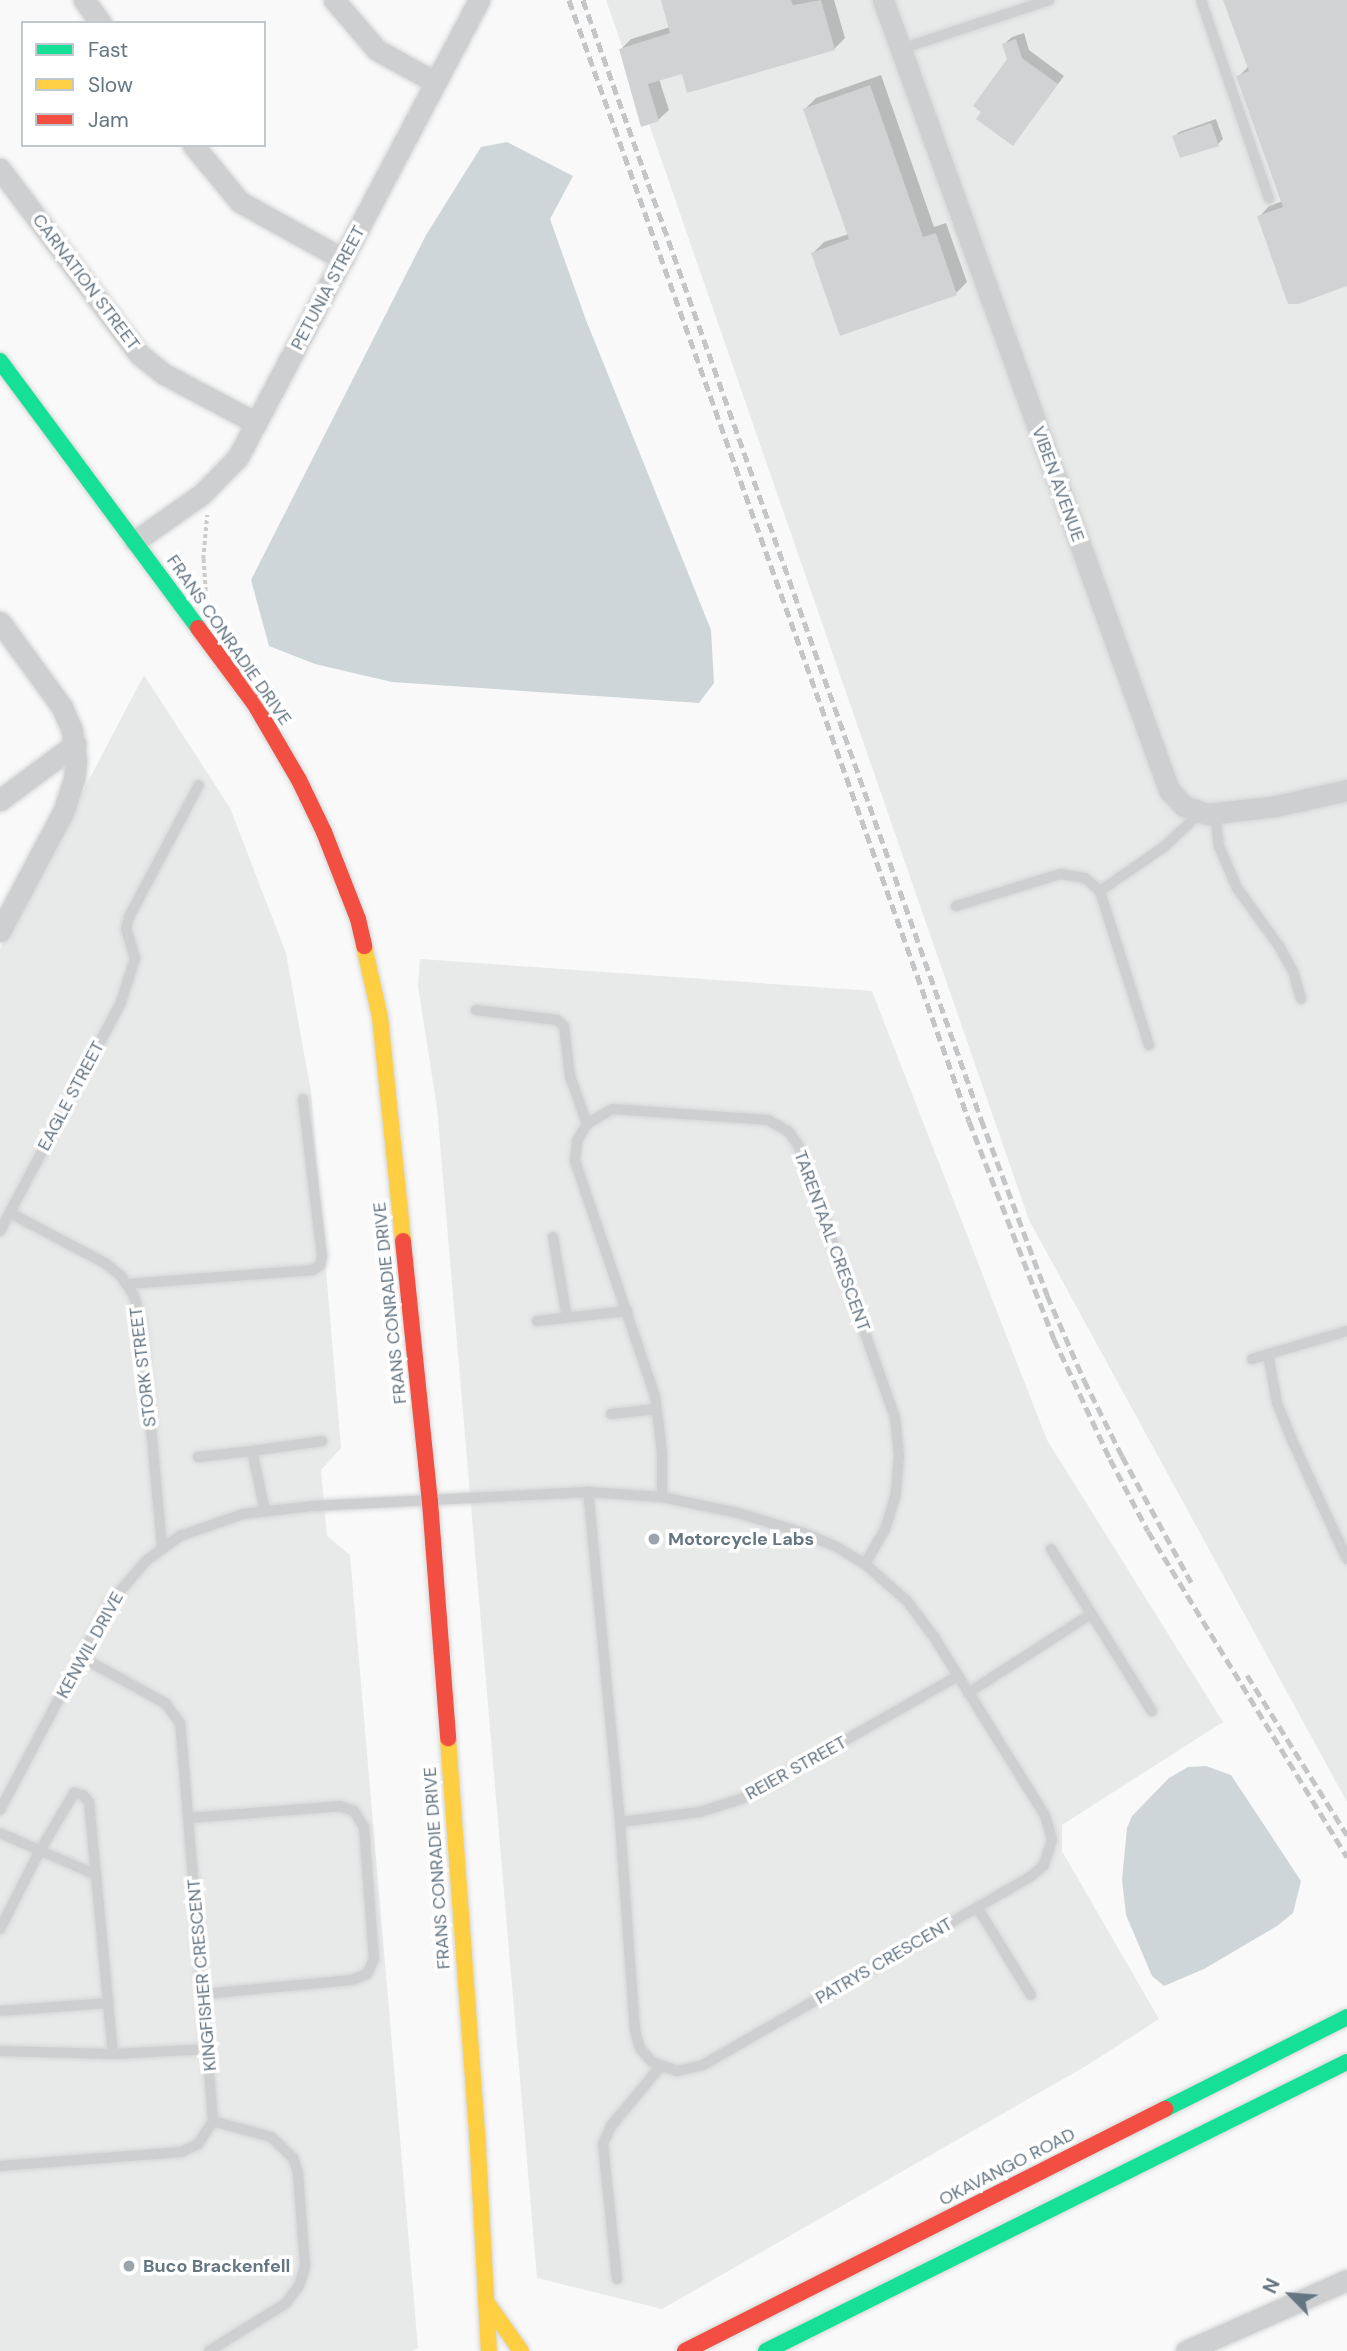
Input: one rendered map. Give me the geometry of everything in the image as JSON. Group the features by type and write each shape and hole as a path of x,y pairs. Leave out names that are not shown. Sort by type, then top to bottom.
{"street":[{"path":"84,0 100,21"},
{"path":"334,0 377,50 435,82"},
{"name":"PETUNIA STREET","path":"135,541 202,494 226,471 256,423 478,0"},
{"name":"VIBEN AVENUE","path":"883,0 1165,780 1175,799 1207,814"},
{"path":"195,147 240,202 343,259"},
{"name":"CARNATION STREET","path":"0,169 139,354 164,374 256,423"},
{"name":"FRANS CONRADIE DRIVE","path":"0,361 261,714 314,811 358,919 380,1017 430,1502 478,2150 489,2351"},
{"path":"0,622 62,707 75,744 74,779 70,796 0,931"},
{"path":"0,800 75,744"},
{"path":"1207,814 1276,806 1347,790"},
{"name":"OKAVANGO ROAD","path":"685,2351 1347,2017"},
{"path":"766,2351 1347,2062"},
{"path":"1186,2351 1347,2280"},
{"path":"485,2300 503,2330 521,2351"}],"lane":[{"path":"901,49 1049,0"},
{"path":"1201,0 1269,199"},
{"name":"EAGLE STREET","path":"0,1231 121,1002 135,958 126,929 129,917 199,785"},
{"path":"1100,891 1207,814 1237,888 1279,946 1293,971 1301,999"},
{"path":"956,906 1060,874 1085,878 1100,891 1149,1045"},
{"path":"476,1010 557,1020 564,1026 570,1076 587,1124 577,1141 575,1161 627,1311 657,1409 662,1452 662,1497"},
{"path":"127,1284 313,1269 320,1265 303,1099"},
{"name":"TARENTAAL CRESCENT","path":"587,1124 603,1112 622,1109 768,1119 782,1125 794,1138 889,1398 898,1437 898,1476 894,1503 885,1529 865,1564"},
{"name":"STORK STREET","path":"9,1213 105,1263 127,1284 141,1320 162,1548"},
{"path":"553,1237 567,1318"},
{"path":"537,1321 627,1311"},
{"path":"1252,1359 1347,1331"},
{"path":"1268,1354 1277,1403 1347,1559"},
{"path":"611,1414 657,1409"},
{"path":"198,1457 322,1441"},
{"path":"252,1451 265,1511"},
{"path":"588,1492 620,1822 635,2031 645,2056 660,2067 611,2126 603,2144 617,2279"},
{"name":"PATRYS CRESCENT","path":"430,1502 588,1492 662,1497 738,1513 804,1533 835,1546 865,1564 907,1601 958,1676 1045,1815 1052,1840 1049,1857 1038,1871 704,2065 686,2071 660,2067"},
{"name":"KENWIL DRIVE","path":"0,1810 120,1588 162,1548 211,1523 265,1511 313,1506 430,1502"},
{"path":"1051,1549 1152,1711"},
{"path":"968,1693 1091,1614"},
{"name":"KINGFISHER CRESCENT","path":"81,1657 158,1698 176,1714 182,1732 213,2121"},
{"name":"REIER STREET","path":"620,1822 700,1812 744,1798 958,1676"},
{"path":"0,1929 67,1800 74,1793 79,1793 89,1802 93,1819 113,2054"},
{"path":"189,1818 340,1806 354,1811 364,1827 374,1959 368,1974 352,1980 204,1994"},
{"path":"0,1833 96,1875"},
{"path":"977,1908 1031,1995"},
{"path":"0,2011 109,2003"},
{"path":"0,2051 113,2054 209,2049"},
{"path":"0,2166 181,2152 198,2144 213,2121 271,2137 293,2158 298,2173 305,2266 299,2286 286,2303 209,2351"}],"path":[{"path":"208,610 203,559 204,530 211,504"}],"shaded area":[{"path":"606,0 1347,0 1347,1802 1029,1220"},
{"path":"507,142 573,176 550,219 586,320 711,630 714,683 699,703 392,682 315,664 269,646 251,580 426,235 481,147"},
{"path":"144,675 230,808 286,953 311,1092 341,1448 321,1470 327,1536 350,1555 418,2348 412,2351 0,2351 0,949"},
{"path":"420,959 872,991 1047,1440 1223,1722 1062,1825 1062,1851 1159,2019 1086,2066 662,2309 537,2278 437,1108 418,986"},
{"path":"1206,1766 1231,1775 1301,1881 1293,1913 1277,1926 1204,1969 1164,1986 1152,1976 1126,1915 1122,1880 1127,1828 1132,1816 1169,1778 1188,1767"}],"building":[{"path":"661,0 791,0 793,5 821,0 835,50 687,93 682,74 648,84 659,121 641,127 619,49 670,33"},
{"path":"1223,0 1347,0 1347,286 1298,304 1288,304 1257,216 1283,207 1236,76 1249,71"},
{"path":"1016,39 1022,58 1058,84 1013,146 976,119 981,112 973,106 1007,59 1002,44"},
{"path":"870,85 923,237 936,233 957,295 840,336 811,253 849,239 803,109"},
{"path":"1211,123 1219,146 1180,158 1172,136"}],"railway":[{"path":"569,0 969,1121 1054,1339 1110,1459 1148,1531 1347,1857"},
{"path":"583,0 981,1119 1047,1295 1084,1380 1122,1456 1191,1582"},
{"path":"1247,1675 1347,1835"}],"traffic: fast":[{"path":"0,361 198,628"},
{"path":"1165,2109 1347,2017"},
{"path":"766,2351 1347,2062"}],"traffic: slow":[{"path":"364,946 380,1017 403,1241"},
{"path":"448,1738 478,2150 489,2351"},
{"path":"487,2303 521,2351"}],"traffic: jam":[{"path":"198,628 254,703 299,780 324,832 358,919 364,946"},
{"path":"403,1241 430,1502 448,1738"},
{"path":"685,2351 1165,2109"}],"place":[{"name":"Motorcycle Labs","path":"654,1539"},
{"name":"Buco Brackenfell","path":"129,2266"}]}
